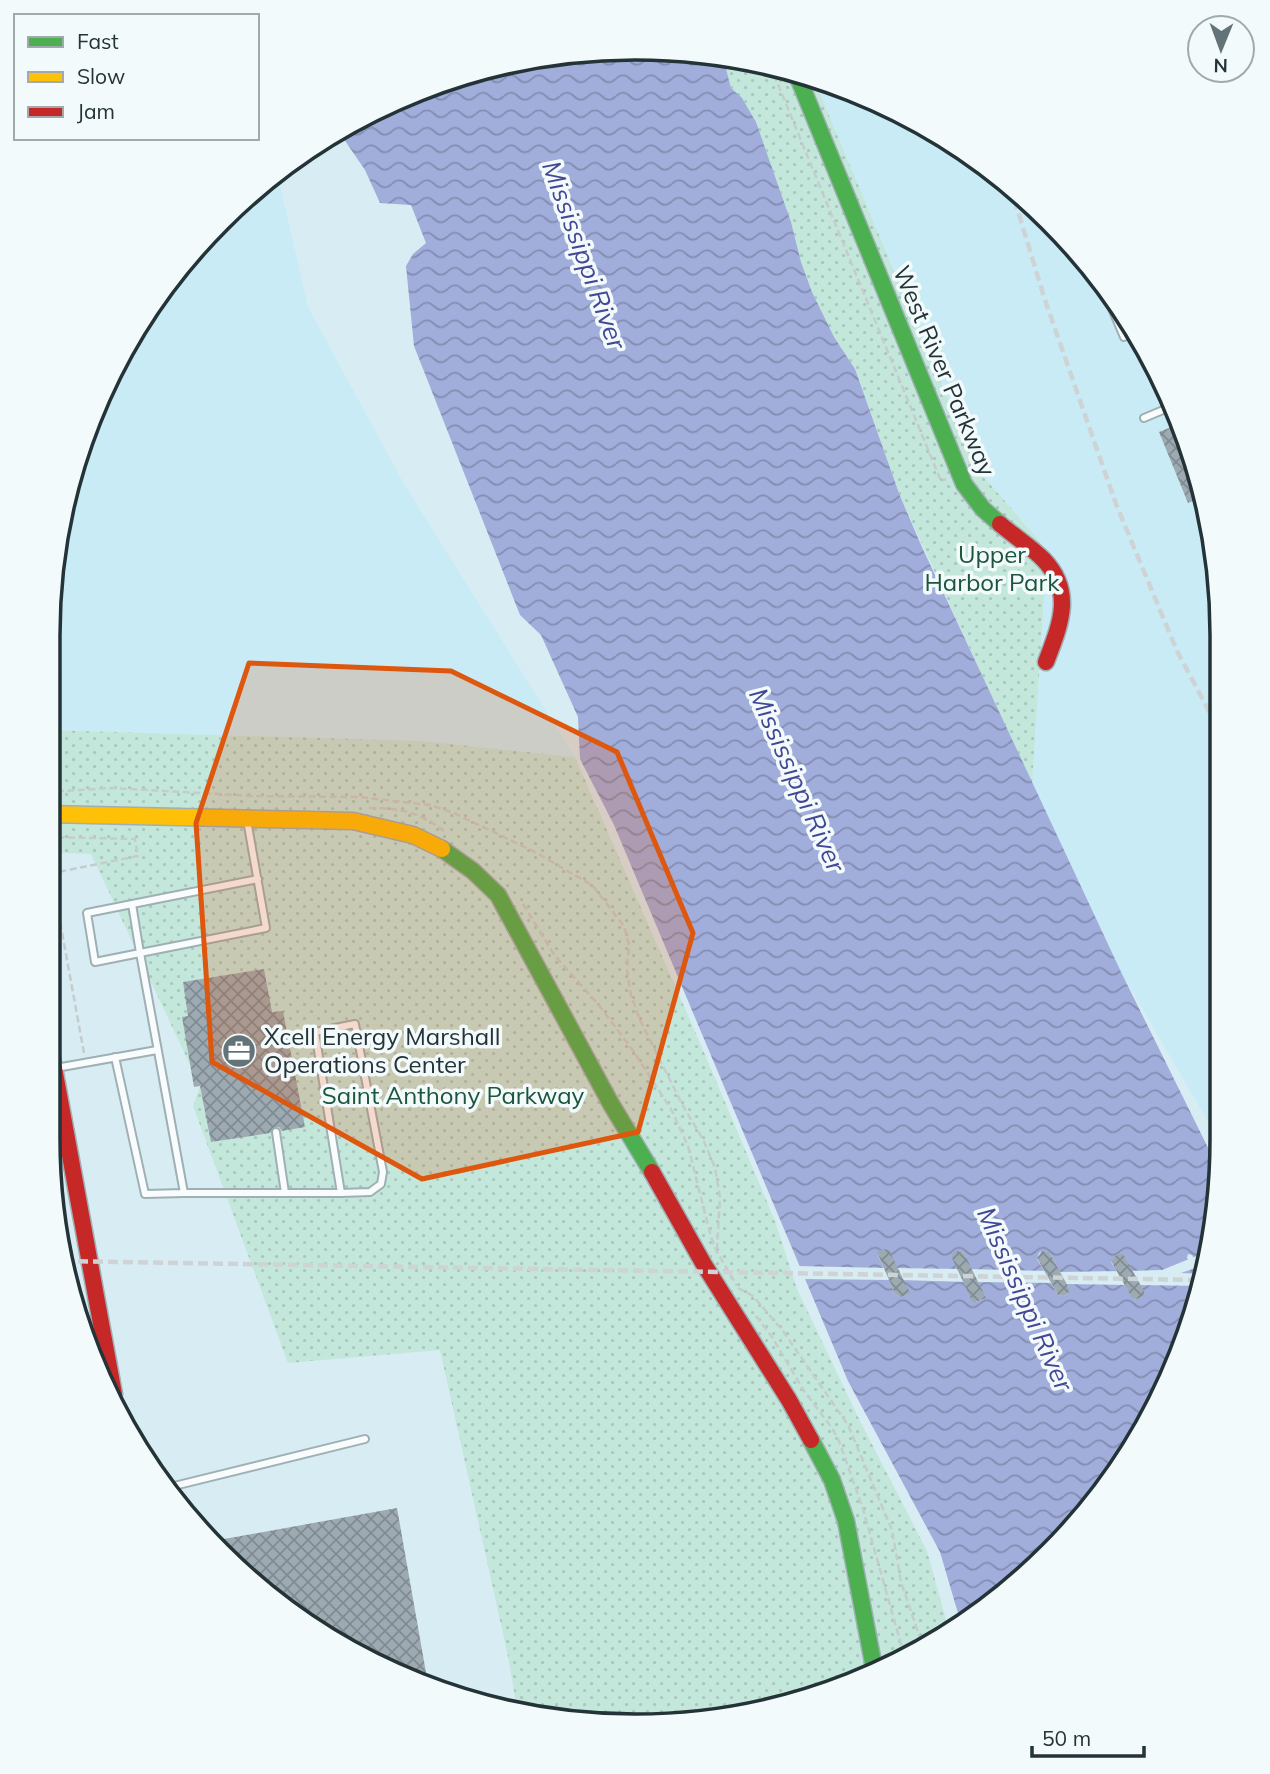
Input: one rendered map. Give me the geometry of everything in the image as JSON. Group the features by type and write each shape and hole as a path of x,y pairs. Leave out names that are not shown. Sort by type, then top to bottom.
{"street":[{"name":"West River Parkway","path":"802,84 964,484 982,509 1053,568 1063,591 1062,620 1057,640 1046,662"},
{"path":"60,814 353,821 413,835 447,851 498,895 611,1104 660,1184 703,1263 789,1400 832,1480 846,1521 873,1663"},
{"path":"60,1102 111,1376"}],"lane":[{"path":"1116,319 1124,337 1126,336"},
{"path":"1144,418 1164,409"},
{"path":"247,818 258,879 266,928 95,962 87,913 258,879"},
{"path":"132,904 184,1193"},
{"path":"115,1057 145,1194 341,1194 370,1192 381,1184 383,1172 355,1024 316,1032 341,1194"},
{"path":"60,1068 157,1050"},
{"path":"276,1132 285,1193"},
{"path":"176,1486 365,1439"}],"path":[{"path":"775,77 941,481"},
{"path":"60,792 112,788 251,796 359,797 430,805 454,813 535,852 592,885 624,926 629,945 627,970 631,995 640,1020 683,1106 703,1139 715,1168 720,1197 717,1252"},
{"path":"359,808 406,810 428,820 451,836"},
{"path":"60,837 135,839 138,856 60,871"},
{"path":"517,896 555,956 598,1004 634,1052 671,1109 688,1146 705,1219 717,1252 738,1288 753,1296 783,1331 848,1425 892,1530 901,1582 920,1639"},
{"path":"60,919 85,1063"}],"highlighted area":[{"path":"249,663 451,671 617,752 693,933 638,1132 422,1179 212,1062 196,823"}],"shaded area":[{"path":"818,89 890,119 955,156 1014,202 1042,228 1092,285 1114,315 1151,380 1167,415 1191,486 1206,560 1209,597 1210,1123 1122,974 1032,784 1047,550 977,469"},
{"path":"279,183 308,307 404,484 575,757 422,741 60,730 60,635 64,560 79,486 103,415 137,347 178,285 228,228"}],"green space":[{"name":"Upper Harbor Park","path":"726,67 818,89 977,469 1047,550 1032,784 900,496 855,369 834,337 812,292 756,122 742,98 731,88"},
{"name":"Saint Anthony Parkway","path":"60,730 422,741 575,757 775,1221 797,1289 858,1417 927,1551 947,1623 890,1655 820,1684 784,1695 710,1710 597,1713 560,1710 516,1701 440,1350 288,1363 193,1106 200,1086 91,854 60,853"}],"water":[{"name":"Mississippi River","path":"597,61 673,61 726,67 731,88 742,98 756,122 812,292 834,337 855,369 900,496 922,547 1122,974 1210,1151 1206,1214 1196,1263 1192,1255 1188,1254 1187,1258 1195,1270 1191,1288 1167,1359 1151,1394 1114,1459 1068,1518 1014,1572 959,1615 940,1552 848,1381 614,825 580,759 578,717 541,635 520,615 414,346 406,266 413,254 426,243 411,205 380,203 365,170 344,139 415,103 486,79 560,64","holes":["879,1251 908,1290 907,1294 901,1297 895,1294 878,1255","958,1251 964,1253 984,1299 975,1302","1042,1251 1049,1252 1069,1288 1069,1292 1064,1296 1058,1295 1037,1259","1117,1254 1123,1255 1143,1295 1138,1299 1132,1297 1111,1262"]}],"pier":[{"path":"1198,1255 1195,1268 1181,1273 1194,1274 1191,1286 1136,1285 1128,1271 1162,1270"},
{"path":"796,1266 887,1268 892,1280 801,1279"},
{"path":"894,1268 961,1269 967,1282 900,1280"},
{"path":"968,1269 1048,1271 1055,1283 974,1282"},
{"path":"1121,1271 1129,1285 1063,1284 1056,1272"}],"building":[{"path":"1171,427 1191,486 1194,500 1188,503 1159,432"},
{"name":"Xcell Energy Marshall Operations Center","path":"264,969 272,1012 283,1011 305,1127 282,1131 275,1127 270,1133 211,1142 200,1086 194,1087 182,1017 188,1016 183,982"},
{"path":"889,1250 910,1293 901,1297 895,1294 877,1252"},
{"path":"1042,1251 1049,1252 1069,1288 1069,1292 1064,1296 1058,1295 1037,1258"},
{"path":"953,1253 964,1253 986,1298 973,1303 952,1258"},
{"path":"1117,1254 1123,1254 1144,1291 1144,1295 1138,1299 1132,1298 1111,1261"},
{"path":"397,1508 426,1675 380,1655 315,1618 256,1572 222,1539"}],"railway":[{"path":"1016,204 1045,300 1116,504 1177,651 1210,713"},
{"path":"73,1261 1193,1280"}],"traffic: fast":[{"path":"801,84 964,484 983,509 1000,524"},
{"path":"442,849 473,871 498,895 611,1104 652,1172"},
{"path":"811,1440 832,1480 846,1521 873,1663"}],"traffic: slow":[{"path":"60,814 353,821 413,835 442,849"}],"traffic: jam":[{"path":"1000,524 1043,559 1059,584 1062,596 1060,622 1046,662"},
{"path":"60,1101 111,1376"},
{"path":"652,1172 703,1263 811,1440"}],"place":[{"name":"Xcell Energy Marshall Operations Center","path":"239,1051"}]}
